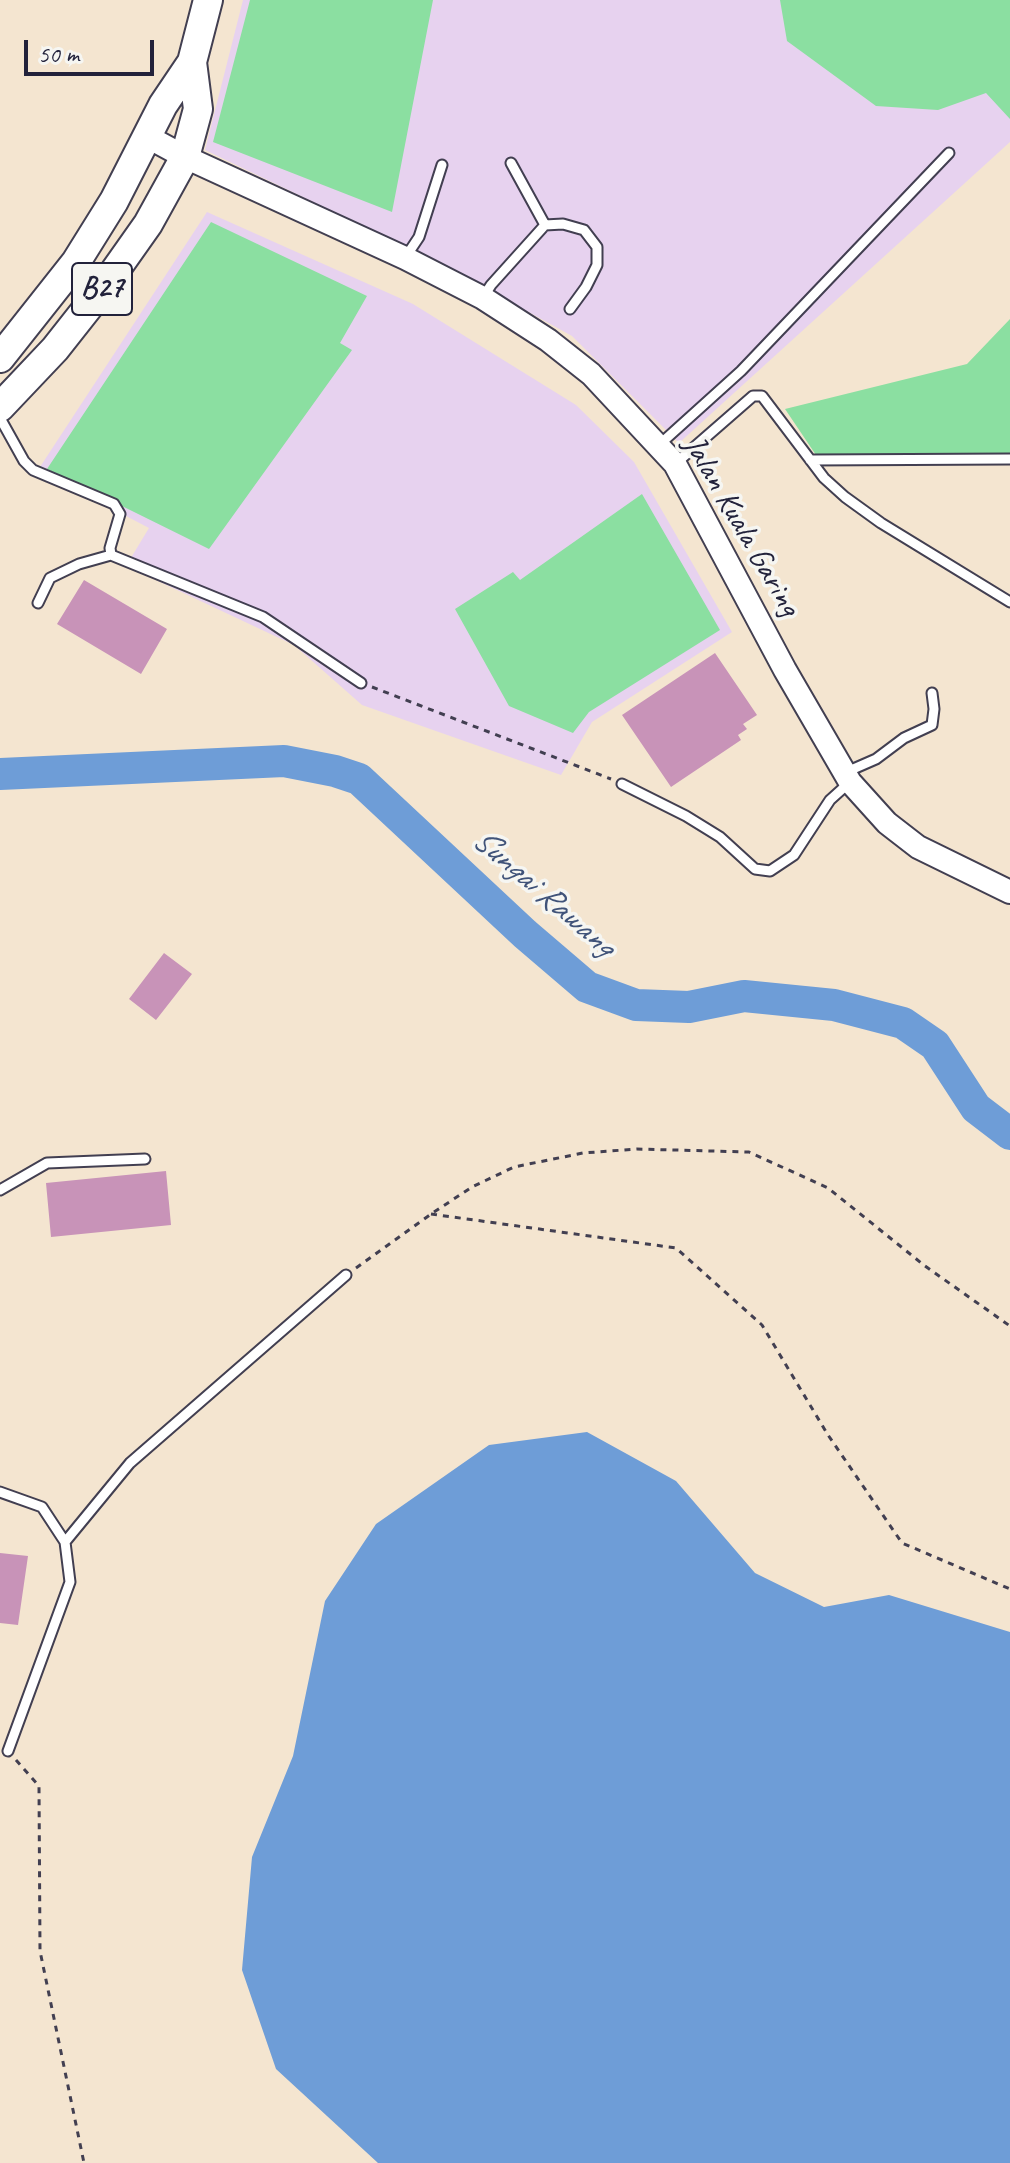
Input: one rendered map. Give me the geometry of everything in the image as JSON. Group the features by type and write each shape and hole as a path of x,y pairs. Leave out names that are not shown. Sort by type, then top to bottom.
{"main road":[{"name":"B27","path":"0,358 76,262 114,201 163,105 192,62 208,0"},
{"name":"B27","path":"0,407 55,349 148,224 185,157 198,109 192,62"}],"street":[{"name":"Jalan Kuala Garing","path":"148,137 483,298 548,340 591,374 675,464 785,670 847,777 887,823 918,847 1010,892"}],"lane":[{"path":"659,445 741,371 949,153"},
{"path":"511,163 545,225"},
{"path":"405,258 419,237 442,165"},
{"path":"483,298 545,225 563,224 584,230 597,247 597,265 570,309"},
{"path":"675,464 753,396 762,396 824,478 881,523 1010,602"},
{"path":"0,418 24,461 33,470 114,504 120,514 110,548 111,555"},
{"path":"810,460 1010,459"},
{"path":"38,603 50,578 79,564 111,555 263,617 361,683"},
{"path":"622,784 708,830 755,869 770,871 794,855 847,777 904,738 932,725 932,693"},
{"path":"0,1190 47,1163 145,1159"},
{"path":"65,1542 130,1463 346,1275"},
{"path":"0,1492 42,1507 65,1542 70,1582 8,1751"}],"path":[{"path":"361,683 622,784"},
{"path":"346,1275 472,1187 514,1167 583,1153 637,1149 749,1152 828,1188 925,1266 1010,1326"},
{"path":"431,1214 676,1248 762,1325 828,1435 902,1543 1010,1589"},
{"path":"8,1751 39,1786 40,1951 84,2163"}],"shaded area":[{"path":"243,0 1010,0 1010,142 679,443 572,336 438,262 205,150"},
{"path":"207,212 413,304 576,405 634,462 732,632 592,722 561,775 362,705 294,645 126,566 149,528 38,470"}],"green space":[{"path":"250,0 433,0 392,212 213,142"},
{"path":"780,0 1010,0 1010,119 986,93 938,110 876,106 787,41"},
{"path":"211,222 367,296 340,343 352,350 209,549 47,469"},
{"path":"1010,319 1010,457 818,458 785,409 967,364"},
{"path":"642,494 720,630 589,712 573,733 509,706 455,609 513,572 520,580"}],"water":[{"path":"587,1432 676,1481 755,1573 824,1607 889,1595 1010,1632 1010,2163 378,2163 276,2069 242,1970 252,1857 293,1756 325,1601 376,1524 489,1445"}],"building":[{"path":"84,580 167,629 141,674 57,624"},
{"path":"715,653 757,715 743,724 747,729 738,735 741,740 671,787 622,715"},
{"path":"164,953 192,974 156,1020 129,999"},
{"path":"166,1171 171,1225 51,1237 46,1183"},
{"path":"0,1553 28,1556 18,1625 0,1623"}],"waterway":[{"name":"Sungai Rawang","path":"0,774 284,761 359,779 525,934 587,987 636,1005 689,1007 744,996 834,1005 903,1023 935,1045 976,1108 1010,1134"}]}
